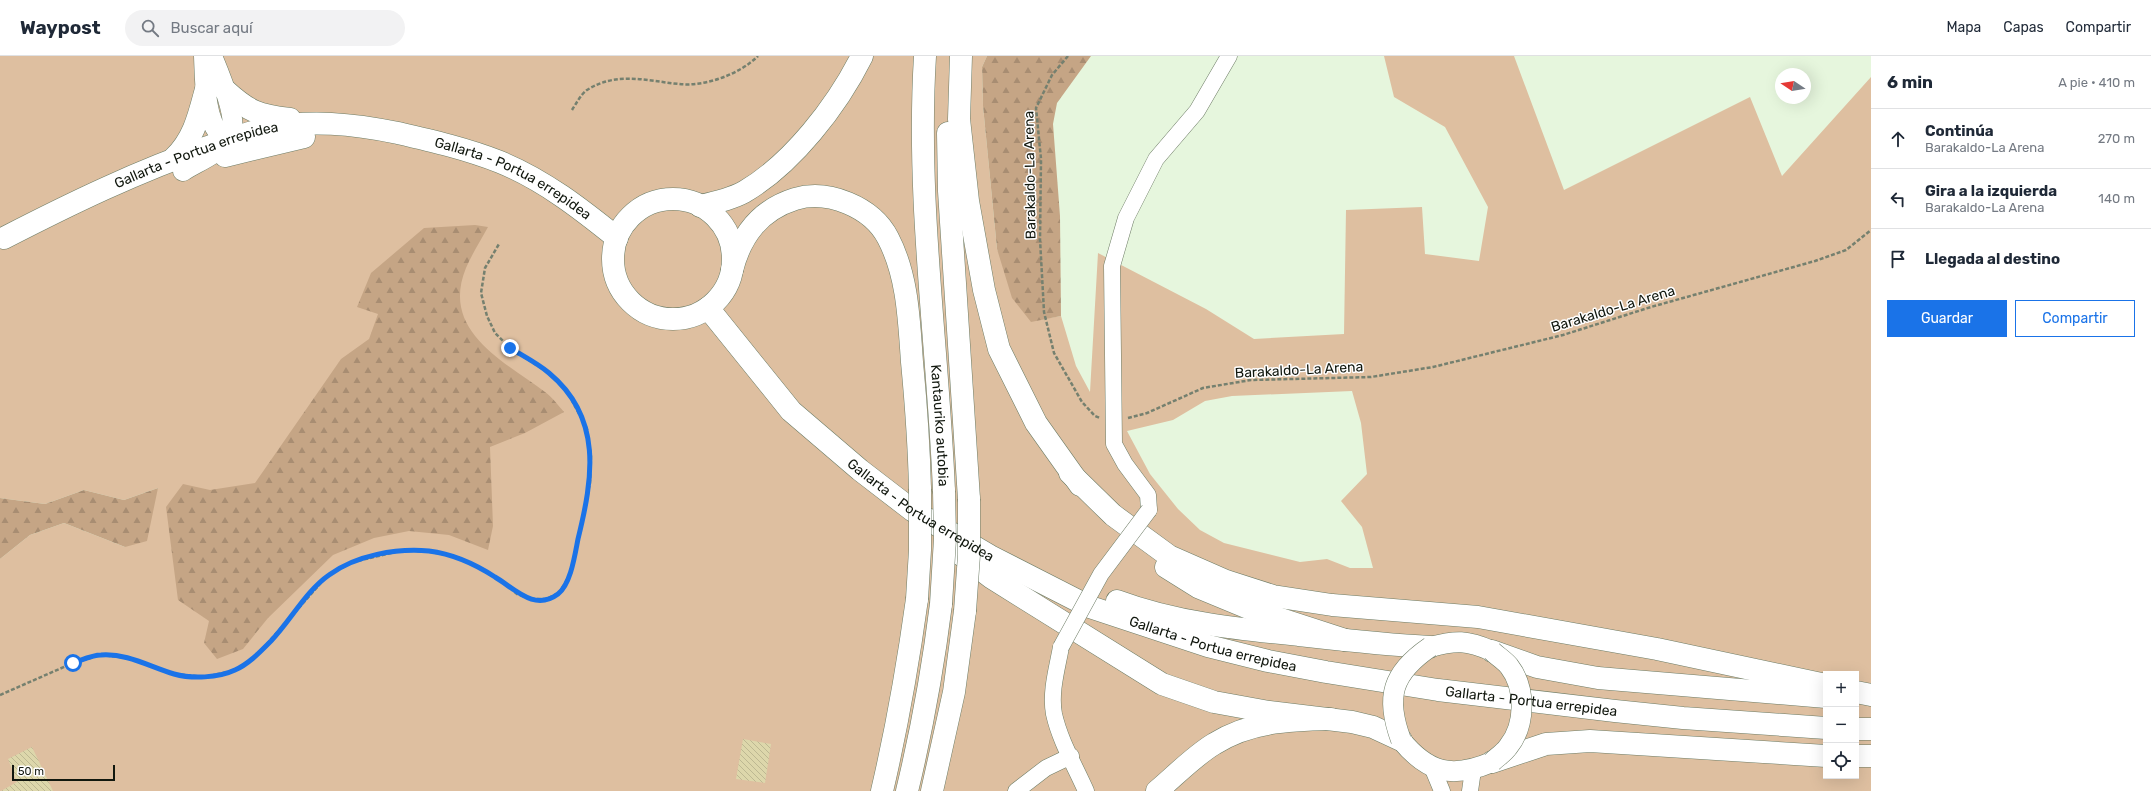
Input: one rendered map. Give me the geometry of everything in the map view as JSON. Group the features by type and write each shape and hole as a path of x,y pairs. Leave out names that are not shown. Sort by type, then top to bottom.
{"highway":[{"path":"700,206 743,192 768,175 795,150 828,110 862,56"},
{"name":"Kantauriko autobia","path":"907,791 922,728 941,604 945,539 944,491 925,205 922,134 924,56"},
{"name":"Kantauriko autobia","path":"932,791 954,692 966,611 969,555 969,499 949,191 947,124 949,56"},
{"path":"961,56 959,119 968,201 984,290 999,349 1036,423 1070,472 1106,519 1144,552 1198,587 1256,612 1345,640"},
{"path":"178,165 183,150 216,90 243,107 260,114 322,124"},
{"name":"Gallarta - Portua errepidea","path":"2,239 49,215 178,165 229,140 265,129 293,125 322,124 369,127 446,143 502,162 572,202 617,238"},
{"name":"Gallarta - Portua errepidea","path":"178,165 227,155 264,145 323,134 369,132 401,134"},
{"path":"732,270 733,252 728,234 718,219 700,206 679,199 652,204 637,212 629,219 617,238 614,256 615,273 625,294 637,306 652,315 675,319 692,316 708,308 724,291 732,270 737,250 751,227 769,210 783,203 814,196 832,198 851,204 874,220 888,238 903,276 914,381 920,489 920,550 917,599 902,702 882,791"},
{"name":"Gallarta - Portua errepidea","path":"708,308 791,410 854,465 912,510 990,556 1090,607 1208,646 1268,661 1326,672 1477,695 1683,718 1823,728"},
{"path":"1070,472 1113,515 1169,556 1226,581 1273,596 1332,605 1478,617 1657,649 1823,684"},
{"path":"912,510 1071,583 1132,607 1222,628 1345,640 1377,645 1430,647"},
{"path":"912,510 955,550 992,578 1162,684 1214,702 1269,712 1331,718 1373,727 1401,740"},
{"path":"1492,651 1537,667 1598,678 1823,698"},
{"path":"1859,693 1871,695"},
{"path":"1859,701 1871,703"},
{"path":"1157,791 1214,744 1239,731 1266,723 1331,718"},
{"path":"1859,729 1871,729"},
{"path":"1482,766 1546,744 1590,741 1823,756"},
{"path":"1859,756 1871,756"}],"street":[{"path":"204,56 216,90 232,120 233,130 229,140 264,145"},
{"path":"212,56 216,90"},
{"path":"1083,786 1061,736 1054,713 1054,682 1061,647 1101,574 1150,510 1148,495 1125,464 1114,444 1112,266 1126,218 1156,160 1197,111 1229,56"},
{"path":"1451,641 1472,642 1492,651 1508,666 1519,685 1522,706 1519,728 1508,747 1482,766 1452,772 1432,767 1414,756 1401,740 1393,719 1392,698 1399,677 1412,659 1430,647 1451,641"},
{"path":"1016,791 1046,768 1071,756"},
{"path":"1470,791 1482,766"},
{"path":"1432,767 1442,791"}],"path":[{"path":"572,110 586,91 608,80 638,77 681,84 702,83 735,71 758,56"},
{"name":"Barakaldo-La Arena","path":"1068,56 1052,75 1036,108 1042,159 1040,239 1044,312 1054,353 1082,402 1095,416 1114,422 1147,413 1203,388 1251,380 1379,376 1433,367 1563,335 1815,261 1846,250 1871,230"},
{"path":"0,695 73,663 101,654 129,658 175,674 205,677 236,670 258,654 328,575 353,562 404,550 431,552 457,557 496,577 517,594 531,599 546,599 559,593 570,575 590,483 591,456 587,428 568,393 549,373 510,348 495,333 487,316 481,293 485,268 499,244"}],"shaded area":[{"path":"0,56 987,56 982,67 983,106 997,249 1031,321 1061,316 1076,366 1090,392 1098,253 1206,309 1254,339 1344,334 1346,210 1422,207 1425,254 1479,261 1488,207 1445,127 1394,97 1384,56 1514,56 1564,190 1750,97 1782,176 1871,77 1871,791 0,791 0,559 30,535 64,523 125,547 158,488 124,500 84,490 45,504 0,498","holes":["1352,391 1361,423 1367,474 1341,501 1362,527 1373,568 1350,568 1327,559 1300,562 1224,543 1200,530 1178,509 1150,474 1127,431 1173,420 1205,401 1232,396"]}],"green space":[{"path":"987,56 1091,56 1057,103 1053,124 1060,216 1061,316 1031,322 1012,298 997,249 983,106 982,67"},
{"path":"475,225 488,227 466,268 460,290 462,310 469,327 480,342 495,356 548,394 564,412 525,433 490,447 493,526 488,550 449,535 409,531 374,538 333,555 268,618 243,649 217,659 204,643 209,621 178,600 166,507 183,484 210,490 255,483 341,359 369,339 378,314 357,307 371,273 424,228"},
{"path":"158,488 147,541 125,547 64,523 30,535 0,559 0,498 45,504 84,490 124,500"}],"building":[{"path":"743,739 771,744 765,783 736,779"},
{"path":"32,747 53,791 1,791 17,782 8,759"}],"route":[{"path":"73,663 101,654 129,658 175,674 205,677 236,670 258,654 278,634 307,597 328,575 353,562 404,550 431,552 457,557 496,577 517,594 531,599 546,599 559,593 570,575 590,483 591,456 587,428 568,393 549,373 510,348"}]}
